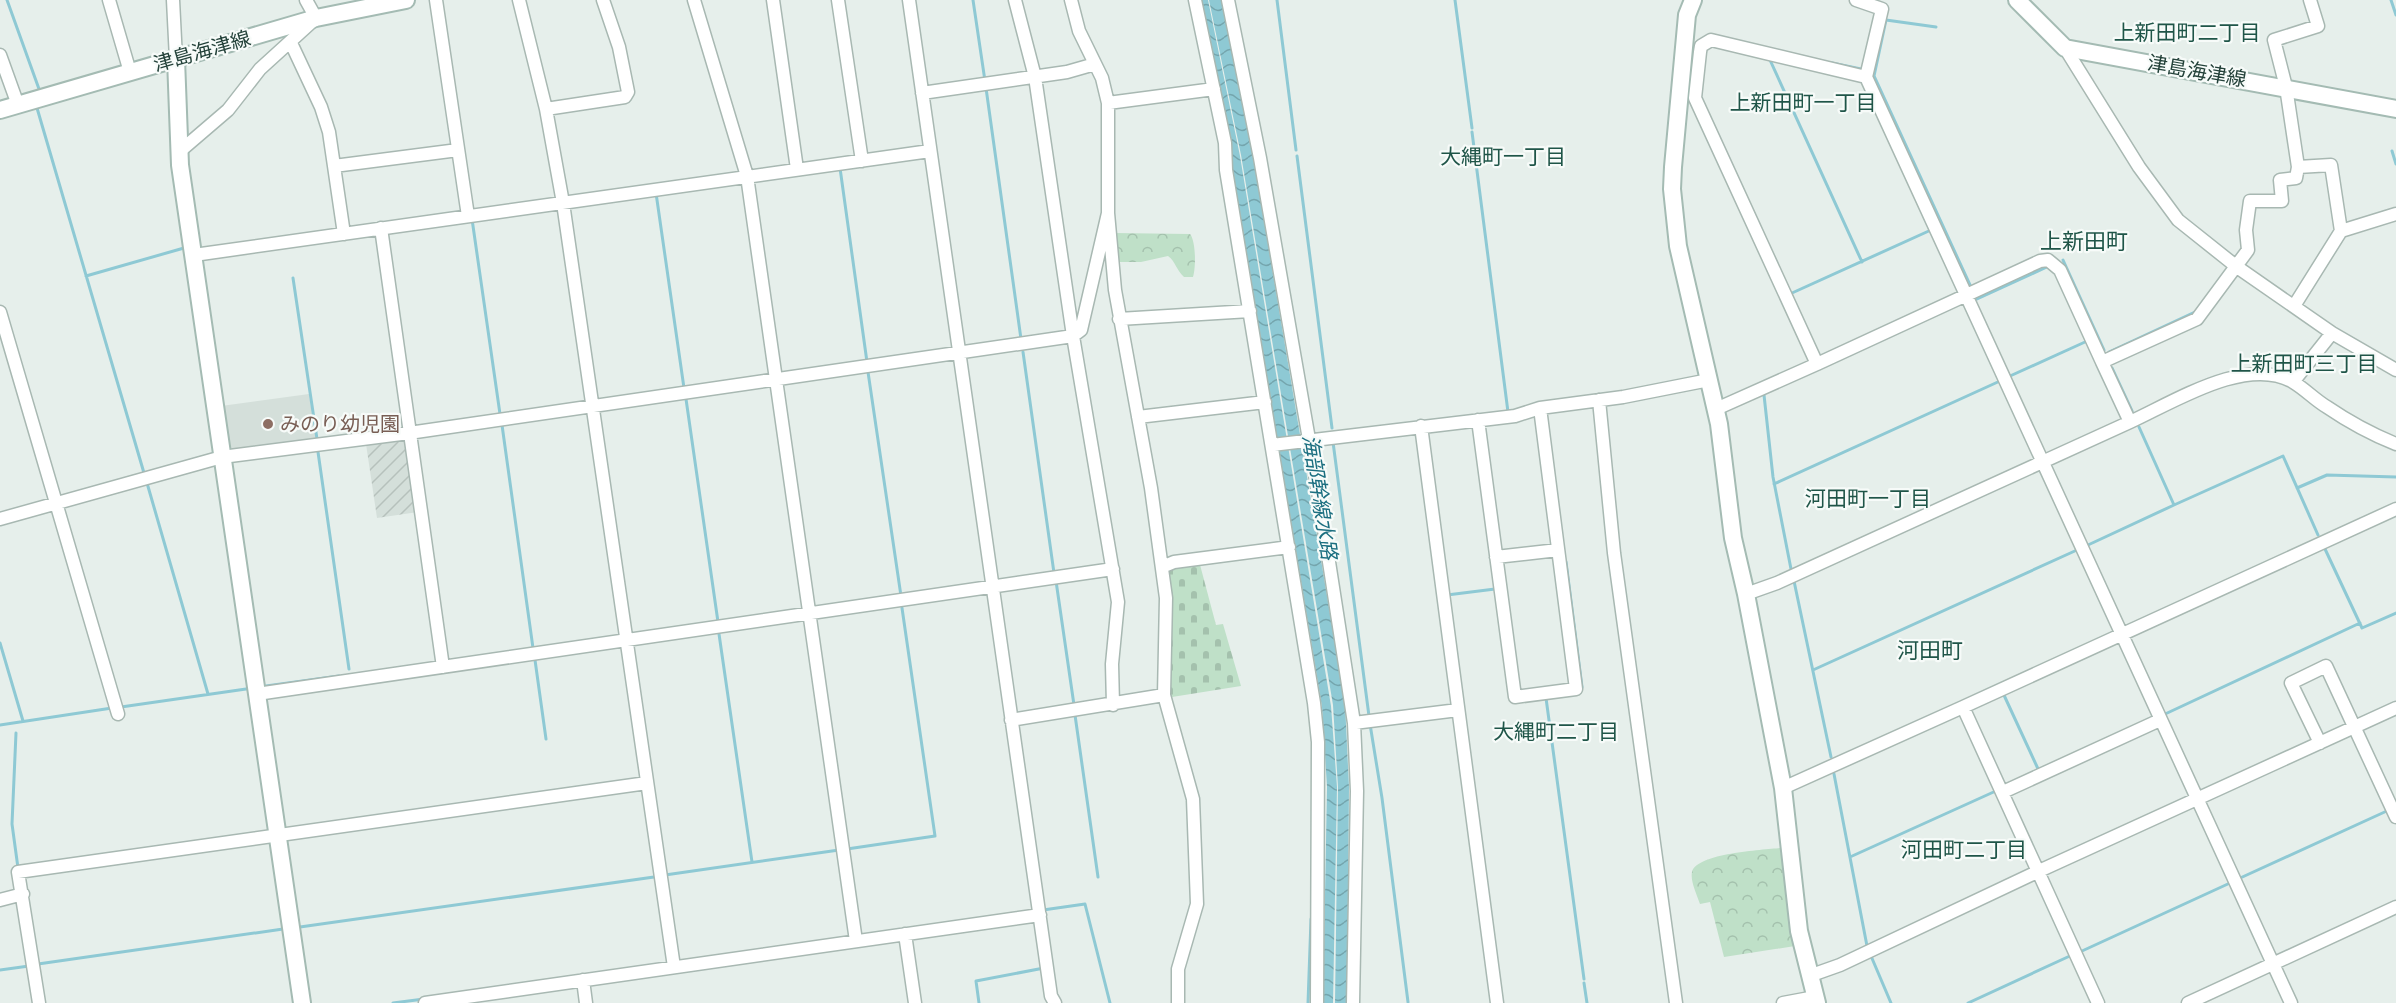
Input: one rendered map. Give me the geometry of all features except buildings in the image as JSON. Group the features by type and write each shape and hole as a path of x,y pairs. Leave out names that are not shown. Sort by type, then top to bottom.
{"street":[{"path":"109,0 130,72"},
{"path":"173,0 179,152 302,1003"},
{"path":"179,152 228,110 260,69 316,18 306,0"},
{"name":"津島海津線","path":"0,110 316,18 406,0"},
{"path":"436,0 468,216"},
{"path":"519,0 546,109 563,203 674,967"},
{"path":"546,109 625,97 628,92 619,46 603,0"},
{"path":"694,0 747,176 856,941"},
{"path":"773,0 797,170"},
{"path":"838,0 862,161"},
{"path":"909,0 1051,996 1055,1003"},
{"path":"1015,0 1035,77 1073,336 1118,602 1112,664 1113,705"},
{"path":"1071,0 1079,31 1102,78 1108,103 1108,213 1119,319 1138,417 1166,598 1164,695 1190,783 1196,826 1197,904 1178,969 1178,1003"},
{"path":"1196,0 1225,143 1226,171 1314,703 1318,742 1317,1003"},
{"path":"1228,0 1260,158 1309,439 1354,723 1356,791 1353,1003"},
{"path":"1693,0 1687,15 1672,189 1678,246 1716,409 1733,538 1783,788 1793,892 1809,976 1816,1000 1783,1003"},
{"path":"1856,0 1882,9 1866,77 2291,1003"},
{"path":"2017,0 2065,48 2139,167 2178,220 2237,267 2332,333 2396,370"},
{"path":"2102,362 2197,319 2248,250 2246,230 2250,201 2282,201 2280,180 2296,178 2298,167 2286,87 2274,40 2318,26 2310,0"},
{"path":"275,30 289,45 321,106 329,132 344,234"},
{"path":"1817,364 1695,98 1701,46 1711,40 1866,77"},
{"name":"津島海津線","path":"2065,48 2396,109"},
{"path":"0,55 18,105"},
{"path":"922,93 1067,72 1095,64"},
{"path":"1108,103 1214,88"},
{"path":"334,166 458,150"},
{"path":"194,255 930,151"},
{"path":"2294,306 2341,231 2331,165 2298,167"},
{"path":"0,519 222,457 593,407 1073,336 1081,330 1108,213"},
{"path":"2341,231 2396,214"},
{"path":"381,228 443,667"},
{"path":"1716,409 1968,296 2040,261 2055,263 2130,422"},
{"path":"1119,319 1250,311"},
{"path":"0,312 118,714"},
{"path":"2293,382 2332,333"},
{"path":"1746,594 1777,583 2130,422 2243,374 2270,373 2293,382 2366,432 2396,444"},
{"path":"1272,445 1515,416 1540,408 1709,380"},
{"path":"1599,400 1614,553 1676,1003"},
{"path":"1138,417 1265,402"},
{"path":"1478,420 1515,697 1576,689 1540,408"},
{"path":"1421,426 1497,1003"},
{"path":"1783,788 2396,509"},
{"path":"1162,567 1174,562 1288,547"},
{"path":"1496,558 1558,550"},
{"path":"257,694 1113,569"},
{"path":"2320,743 2290,683 2326,666 2396,817"},
{"path":"1011,720 1164,695"},
{"path":"1963,707 2098,1003"},
{"path":"1809,976 1840,965 2196,798 2396,708"},
{"path":"1354,723 1458,710"},
{"path":"2003,792 2160,720"},
{"path":"39,1003 18,872 647,783"},
{"path":"0,900 23,894"},
{"path":"2188,1003 2396,907"},
{"path":"425,1003 1040,915"},
{"path":"905,934 915,1003"},
{"path":"583,980 586,1003"}],"shaded area":[{"name":"みのり幼児園","path":"309,394 316,442 228,453 221,406"},
{"path":"405,439 418,512 377,518 366,444"}],"green space":[{"path":"1113,233 1190,234 1195,255 1193,277 1184,277 1168,256 1141,262 1116,262"},
{"path":"1199,561 1216,625 1223,624 1241,686 1172,697 1175,711 1173,716 1166,697 1168,570"},
{"path":"1780,848 1795,946 1724,957 1710,902 1700,904 1693,884 1692,872 1696,866 1717,857 1746,851"}],"water":[{"path":"1200,0 1208,0 1240,156 1331,706 1337,787 1333,1003 1323,1003 1327,787 1322,707 1230,157 1231,146"},
{"path":"1209,0 1222,0 1253,154 1345,703 1349,787 1347,1003 1335,1003 1338,787 1333,705 1241,155"}],"waterway":[{"path":"7,0 39,89"},
{"path":"973,0 985,81"},
{"path":"1277,0 1296,150"},
{"path":"1455,0 1472,128"},
{"path":"2391,0 2396,15"},
{"path":"1936,27 1886,20 1874,76 1970,285"},
{"path":"1770,60 1862,262"},
{"path":"1832,63 1861,69"},
{"path":"986,88 1021,339"},
{"path":"37,108 144,473"},
{"path":"1472,132 1508,412"},
{"path":"2392,151 2396,164"},
{"name":"海部幹線水路","path":"1297,156 1332,428"},
{"path":"840,168 867,362"},
{"path":"656,193 684,388"},
{"path":"472,219 500,414"},
{"path":"1792,293 1931,230"},
{"path":"86,276 184,248"},
{"path":"2063,260 2104,350"},
{"path":"1977,299 2049,266"},
{"path":"293,278 317,439"},
{"path":"2109,352 2195,312"},
{"path":"2010,376 2085,342"},
{"path":"1023,352 1054,573"},
{"path":"2112,368 2132,411"},
{"path":"868,372 901,596"},
{"path":"1774,484 2000,381"},
{"path":"1764,395 1773,477 1791,569"},
{"path":"686,399 718,622"},
{"path":"502,425 533,648"},
{"path":"2139,427 2174,505 2283,456 2318,535"},
{"name":"海部幹線水路","path":"1333,442 1369,716"},
{"path":"318,452 349,669"},
{"path":"2297,488 2327,475 2396,477"},
{"path":"147,483 208,694"},
{"path":"2088,545 2174,505"},
{"path":"2325,549 2362,628 2396,613"},
{"path":"1813,670 2077,550"},
{"path":"1566,562 1582,687"},
{"path":"1056,581 1074,705"},
{"path":"1794,581 1831,757"},
{"path":"1447,595 1495,589"},
{"path":"847,849 935,836 902,608"},
{"path":"2163,715 2360,623"},
{"path":"719,634 752,862"},
{"path":"0,643 23,721"},
{"path":"535,660 546,739"},
{"path":"266,686 339,676"},
{"path":"121,707 246,689"},
{"path":"2003,693 2039,771"},
{"path":"1546,698 1584,979"},
{"path":"0,725 112,708"},
{"path":"1075,715 1098,877"},
{"path":"1370,724 1382,798 1408,1002"},
{"path":"16,733 12,824 18,868"},
{"path":"1834,774 1867,946"},
{"path":"1850,857 1998,790"},
{"path":"2238,879 2389,810"},
{"path":"665,875 839,850"},
{"path":"300,927 654,877"},
{"path":"2082,951 2230,883"},
{"path":"1043,910 1085,904 1110,1003"},
{"path":"1308,1003 1311,919"},
{"path":"38,964 283,929"},
{"path":"1968,1003 2072,955"},
{"path":"1871,956 1891,1003"},
{"path":"0,970 29,966"},
{"path":"979,1003 976,981 1044,968"},
{"path":"1584,983 1587,1003"},
{"path":"393,1003 424,999"}],"place":[{"name":"みのり幼児園","path":"268,424"}],"district":[{"name":"上新田町二丁目","path":"2187,32"},
{"name":"上新田町一丁目","path":"1803,102"},
{"name":"大縄町一丁目","path":"1503,156"},
{"name":"上新田町","path":"2084,241"},
{"name":"上新田町三丁目","path":"2304,363"},
{"name":"河田町一丁目","path":"1868,498"},
{"name":"河田町","path":"1930,650"},
{"name":"大縄町二丁目","path":"1556,731"},
{"name":"河田町二丁目","path":"1964,849"}]}
